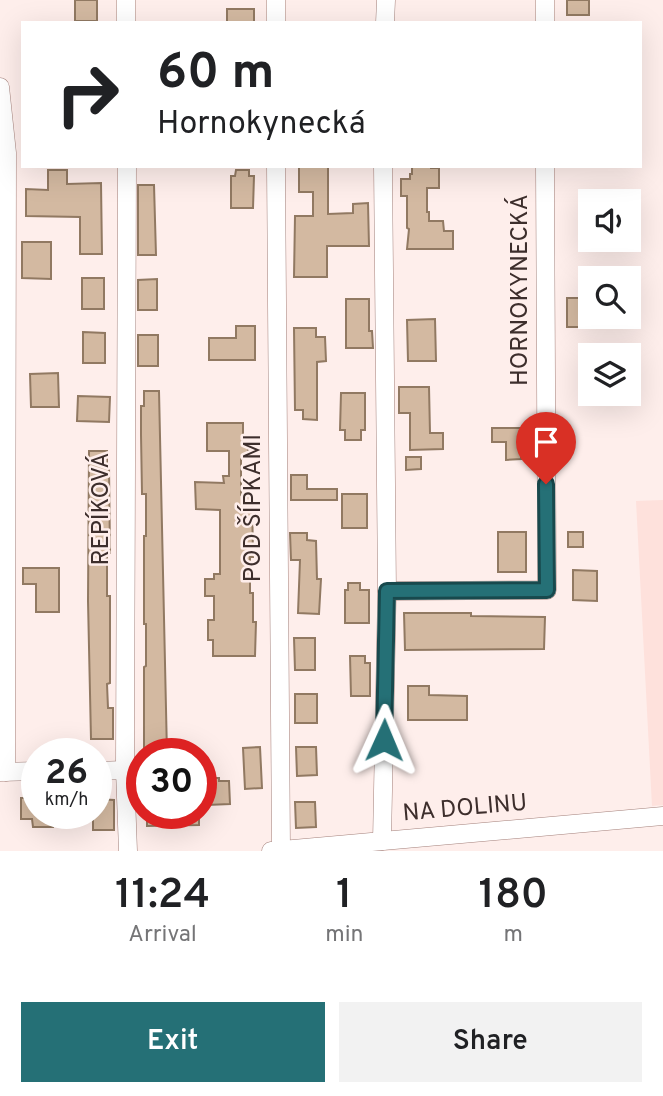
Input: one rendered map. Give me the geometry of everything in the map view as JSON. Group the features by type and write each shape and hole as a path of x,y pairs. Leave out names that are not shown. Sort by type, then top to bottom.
{"street":[{"path":"126,0 126,21"},
{"path":"276,0 276,21"},
{"path":"385,21 386,0"},
{"path":"545,0 545,21"},
{"path":"0,87 10,153 3,772 21,771"},
{"name":"REPÍKOVÁ","path":"127,168 125,771 128,851"},
{"name":"POD ŠÍPKAMI","path":"276,168 281,850"},
{"path":"382,841 387,591 383,168"},
{"name":"HORNOKYNECKÁ","path":"387,591 547,590 545,168"},
{"path":"112,771 125,771"},
{"name":"NA DOLINU","path":"271,851 663,816"}],"shaded area":[{"path":"663,500 663,805 652,806 636,501"}],"building":[{"path":"75,0 97,0 97,21 75,21"},
{"path":"567,0 589,0 589,15 567,15"},
{"path":"227,9 254,9 254,21 227,21"},
{"path":"299,168 328,168 328,214 353,213 353,204 368,203 369,246 327,246 327,277 294,277 295,216 313,216 313,192 299,192"},
{"path":"412,168 439,168 439,188 427,188 427,212 429,221 443,221 444,231 453,231 453,249 407,249 407,196 401,196 401,179 410,179"},
{"path":"48,170 67,170 67,184 101,183 102,254 80,254 80,217 26,216 26,189 48,190"},
{"path":"236,170 249,170 249,176 254,176 253,208 231,208 231,176 235,176"},
{"path":"138,185 154,185 156,255 138,255"},
{"path":"22,242 51,242 51,279 22,278"},
{"path":"82,278 104,278 104,309 82,309"},
{"path":"157,279 157,310 138,310 138,280"},
{"path":"567,298 578,298 578,327 567,327"},
{"path":"346,299 369,299 369,331 372,331 373,348 346,348"},
{"path":"435,319 436,361 408,361 407,320"},
{"path":"236,326 255,326 255,360 209,360 209,338 236,338"},
{"path":"294,328 316,328 316,337 325,337 326,361 317,362 317,420 303,419 303,410 295,410"},
{"path":"83,332 105,333 105,363 83,363"},
{"path":"138,335 158,335 158,366 138,366"},
{"path":"58,373 59,407 31,407 30,374"},
{"path":"399,387 429,387 430,433 443,433 443,449 410,450 410,413 399,413"},
{"path":"144,391 159,391 167,738 144,738 146,494 142,494 141,406 144,406"},
{"path":"341,393 365,393 365,430 361,430 361,440 345,440 345,430 340,430"},
{"path":"78,396 110,397 109,422 77,421"},
{"path":"207,423 243,423 243,441 248,441 248,459 241,459 241,495 252,495 253,557 250,557 250,593 253,593 253,622 256,622 255,656 213,656 213,640 208,640 208,620 214,620 214,596 205,596 205,579 214,579 214,574 220,574 220,510 196,509 195,482 224,483 223,476 229,476 229,451 207,451"},
{"path":"492,428 524,428 521,459 506,460 506,442 492,442"},
{"path":"89,451 107,451 110,683 107,684 108,708 113,708 113,739 91,738"},
{"path":"406,457 421,457 421,469 406,470"},
{"path":"291,475 307,475 307,489 337,489 337,500 291,500"},
{"path":"342,494 367,494 367,528 342,528"},
{"path":"498,532 526,532 526,572 498,572"},
{"path":"568,532 583,532 583,547 568,547"},
{"path":"290,533 307,533 307,540 316,541 317,579 321,579 319,614 298,613 300,560 291,560"},
{"path":"23,568 59,568 59,612 36,612 36,584 23,584"},
{"path":"573,570 597,571 597,601 573,600"},
{"path":"348,583 360,583 360,590 369,590 369,623 345,623 345,590 348,590"},
{"path":"404,613 545,617 544,649 405,650"},
{"path":"294,638 315,638 315,670 295,670"},
{"path":"350,656 365,656 365,663 370,663 370,696 351,696"},
{"path":"408,686 429,686 429,695 467,696 467,720 408,720"},
{"path":"295,694 317,694 317,723 295,723"},
{"path":"260,747 262,788 245,789 243,748"},
{"path":"296,747 316,747 317,775 297,776"},
{"path":"217,778 219,781 229,781 230,804 217,805"},
{"path":"114,800 114,830 93,830 112,829"},
{"path":"295,802 315,802 316,827 296,828"}],"route":[{"path":"384,740 387,591 547,590 546,484"}]}
